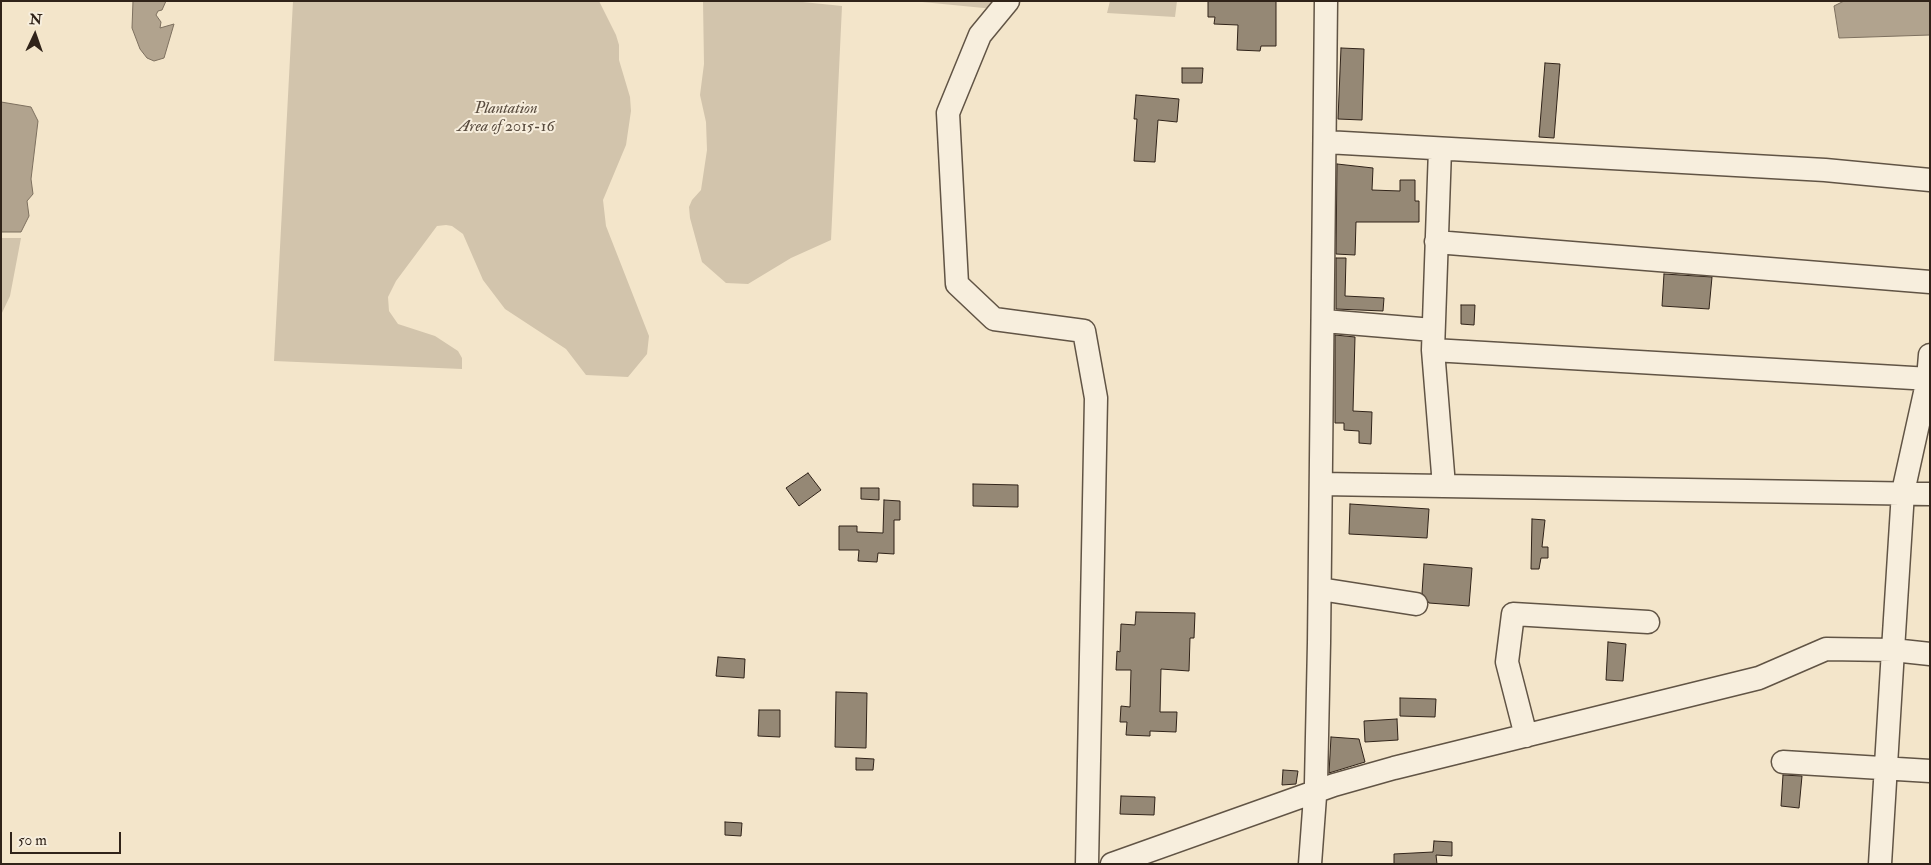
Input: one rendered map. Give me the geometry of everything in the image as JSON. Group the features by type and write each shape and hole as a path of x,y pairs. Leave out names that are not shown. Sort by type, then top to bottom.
{"street":[{"path":"1008,1 980,35 948,113 957,284 994,319 1084,331 1096,398 1087,864"},
{"path":"1310,864 1315,793 1322,484 1326,1"},
{"path":"1326,142 1825,170 1930,180"},
{"path":"1440,148 1433,340 1444,486"},
{"path":"1436,242 1930,282"},
{"path":"1324,321 1433,340 1929,379"},
{"path":"1880,864 1903,492 1929,379 1930,355"},
{"path":"1322,484 1903,492 1930,494"},
{"path":"1320,589 1416,604"},
{"path":"1526,736 1507,662 1513,614 1648,622"},
{"path":"1112,864 1315,793 1394,768 1758,678 1826,649 1893,650 1930,654"},
{"path":"1783,762 1930,772"}],"green space":[{"name":"Plantation Area of 2015-16","path":"293,1 599,1 619,45 619,60 630,97 631,111 626,145 603,200 606,226 649,336 647,354 628,377 586,375 566,349 505,309 483,280 463,234 452,226 446,225 437,226 396,281 388,297 389,311 398,324 435,336 458,351 462,358 462,369 274,361"},
{"path":"703,1 793,1 842,6 831,240 791,258 748,284 726,283 702,262 690,218 689,207 692,200 701,190 707,150 706,122 700,95 704,64"},
{"path":"912,1 996,1 994,9"},
{"path":"1110,1 1177,1 1175,17 1107,13"},
{"path":"1,238 21,238 10,296 1,315"}],"shaded area":[{"path":"133,1 166,1 162,10 158,11 156,15 161,22 160,28 174,24 164,58 154,61 147,58 140,49 132,28"},
{"path":"1844,1 1930,1 1930,35 1839,38 1834,6"},
{"path":"1,102 31,107 38,121 31,179 33,194 27,201 29,216 21,232 1,232"}],"building":[{"path":"1208,1 1276,1 1276,46 1261,46 1260,51 1237,50 1238,25 1214,24 1215,17 1208,17"},
{"path":"1341,48 1364,49 1362,120 1338,119"},
{"path":"1545,63 1560,64 1554,138 1539,137"},
{"path":"1182,68 1203,68 1202,83 1182,83"},
{"path":"1136,95 1179,99 1177,122 1158,120 1155,162 1134,161 1137,119 1134,119"},
{"path":"1337,164 1373,168 1372,190 1400,191 1400,180 1415,180 1415,201 1419,201 1419,222 1356,222 1355,255 1336,254"},
{"path":"1336,258 1346,258 1345,296 1384,298 1383,311 1336,309"},
{"path":"1664,274 1712,277 1709,309 1662,306"},
{"path":"1461,305 1475,305 1474,325 1461,324"},
{"path":"1335,335 1355,337 1353,411 1372,412 1371,444 1359,443 1359,431 1344,430 1344,423 1335,423"},
{"path":"808,473 821,490 799,506 786,488"},
{"path":"973,484 1018,485 1018,507 973,506"},
{"path":"861,488 879,488 879,500 861,499"},
{"path":"884,500 900,501 900,520 894,520 894,554 878,553 877,562 858,561 859,550 839,550 839,526 857,526 857,532 883,533"},
{"path":"1350,504 1429,509 1427,538 1349,534"},
{"path":"1532,519 1545,520 1542,547 1548,547 1548,558 1541,558 1539,569 1531,569"},
{"path":"1424,564 1472,568 1469,606 1429,603 1422,593"},
{"path":"1136,612 1195,613 1194,638 1190,638 1189,671 1161,669 1160,712 1177,712 1176,732 1150,731 1150,736 1126,735 1127,722 1120,722 1121,706 1130,707 1131,670 1116,670 1117,651 1120,652 1121,624 1135,625"},
{"path":"1608,642 1626,644 1623,681 1606,680"},
{"path":"718,657 745,659 744,678 716,676"},
{"path":"836,692 867,693 866,748 835,747"},
{"path":"1400,698 1436,699 1435,717 1400,716"},
{"path":"759,710 780,710 780,737 758,736"},
{"path":"1397,719 1398,740 1365,742 1364,721"},
{"path":"1331,737 1359,739 1365,762 1329,773"},
{"path":"856,758 874,759 873,770 856,770"},
{"path":"1283,770 1298,771 1296,784 1282,785"},
{"path":"1783,775 1802,776 1799,808 1781,806"},
{"path":"1121,796 1155,797 1154,815 1120,814"},
{"path":"725,822 742,823 741,836 725,835"},
{"path":"1434,841 1452,842 1452,856 1436,855 1437,864 1394,864 1394,854 1433,852"}]}
